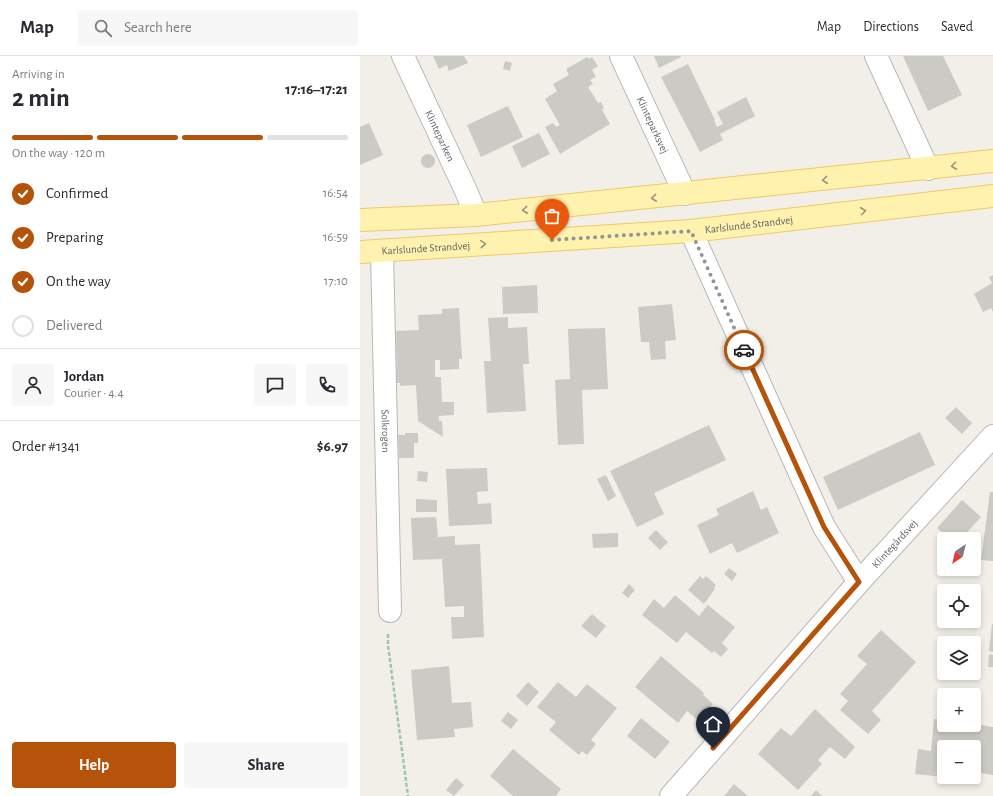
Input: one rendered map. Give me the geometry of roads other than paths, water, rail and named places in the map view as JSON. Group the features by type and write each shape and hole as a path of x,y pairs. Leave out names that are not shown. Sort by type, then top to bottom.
{"main road":[{"path":"360,220 476,215 928,169 993,161"},
{"name":"Karlslunde Strandvej","path":"360,252 691,231 993,196"}],"street":[{"name":"Klinteparken","path":"403,56 476,215"},
{"name":"Klinteparksvej","path":"622,56 686,194"},
{"path":"876,56 928,169"},
{"path":"691,231 824,527 859,582"},
{"name":"Solkrogen","path":"382,251 390,611"},
{"name":"Klintegårdsvej","path":"671,796 859,582 993,436"}]}
